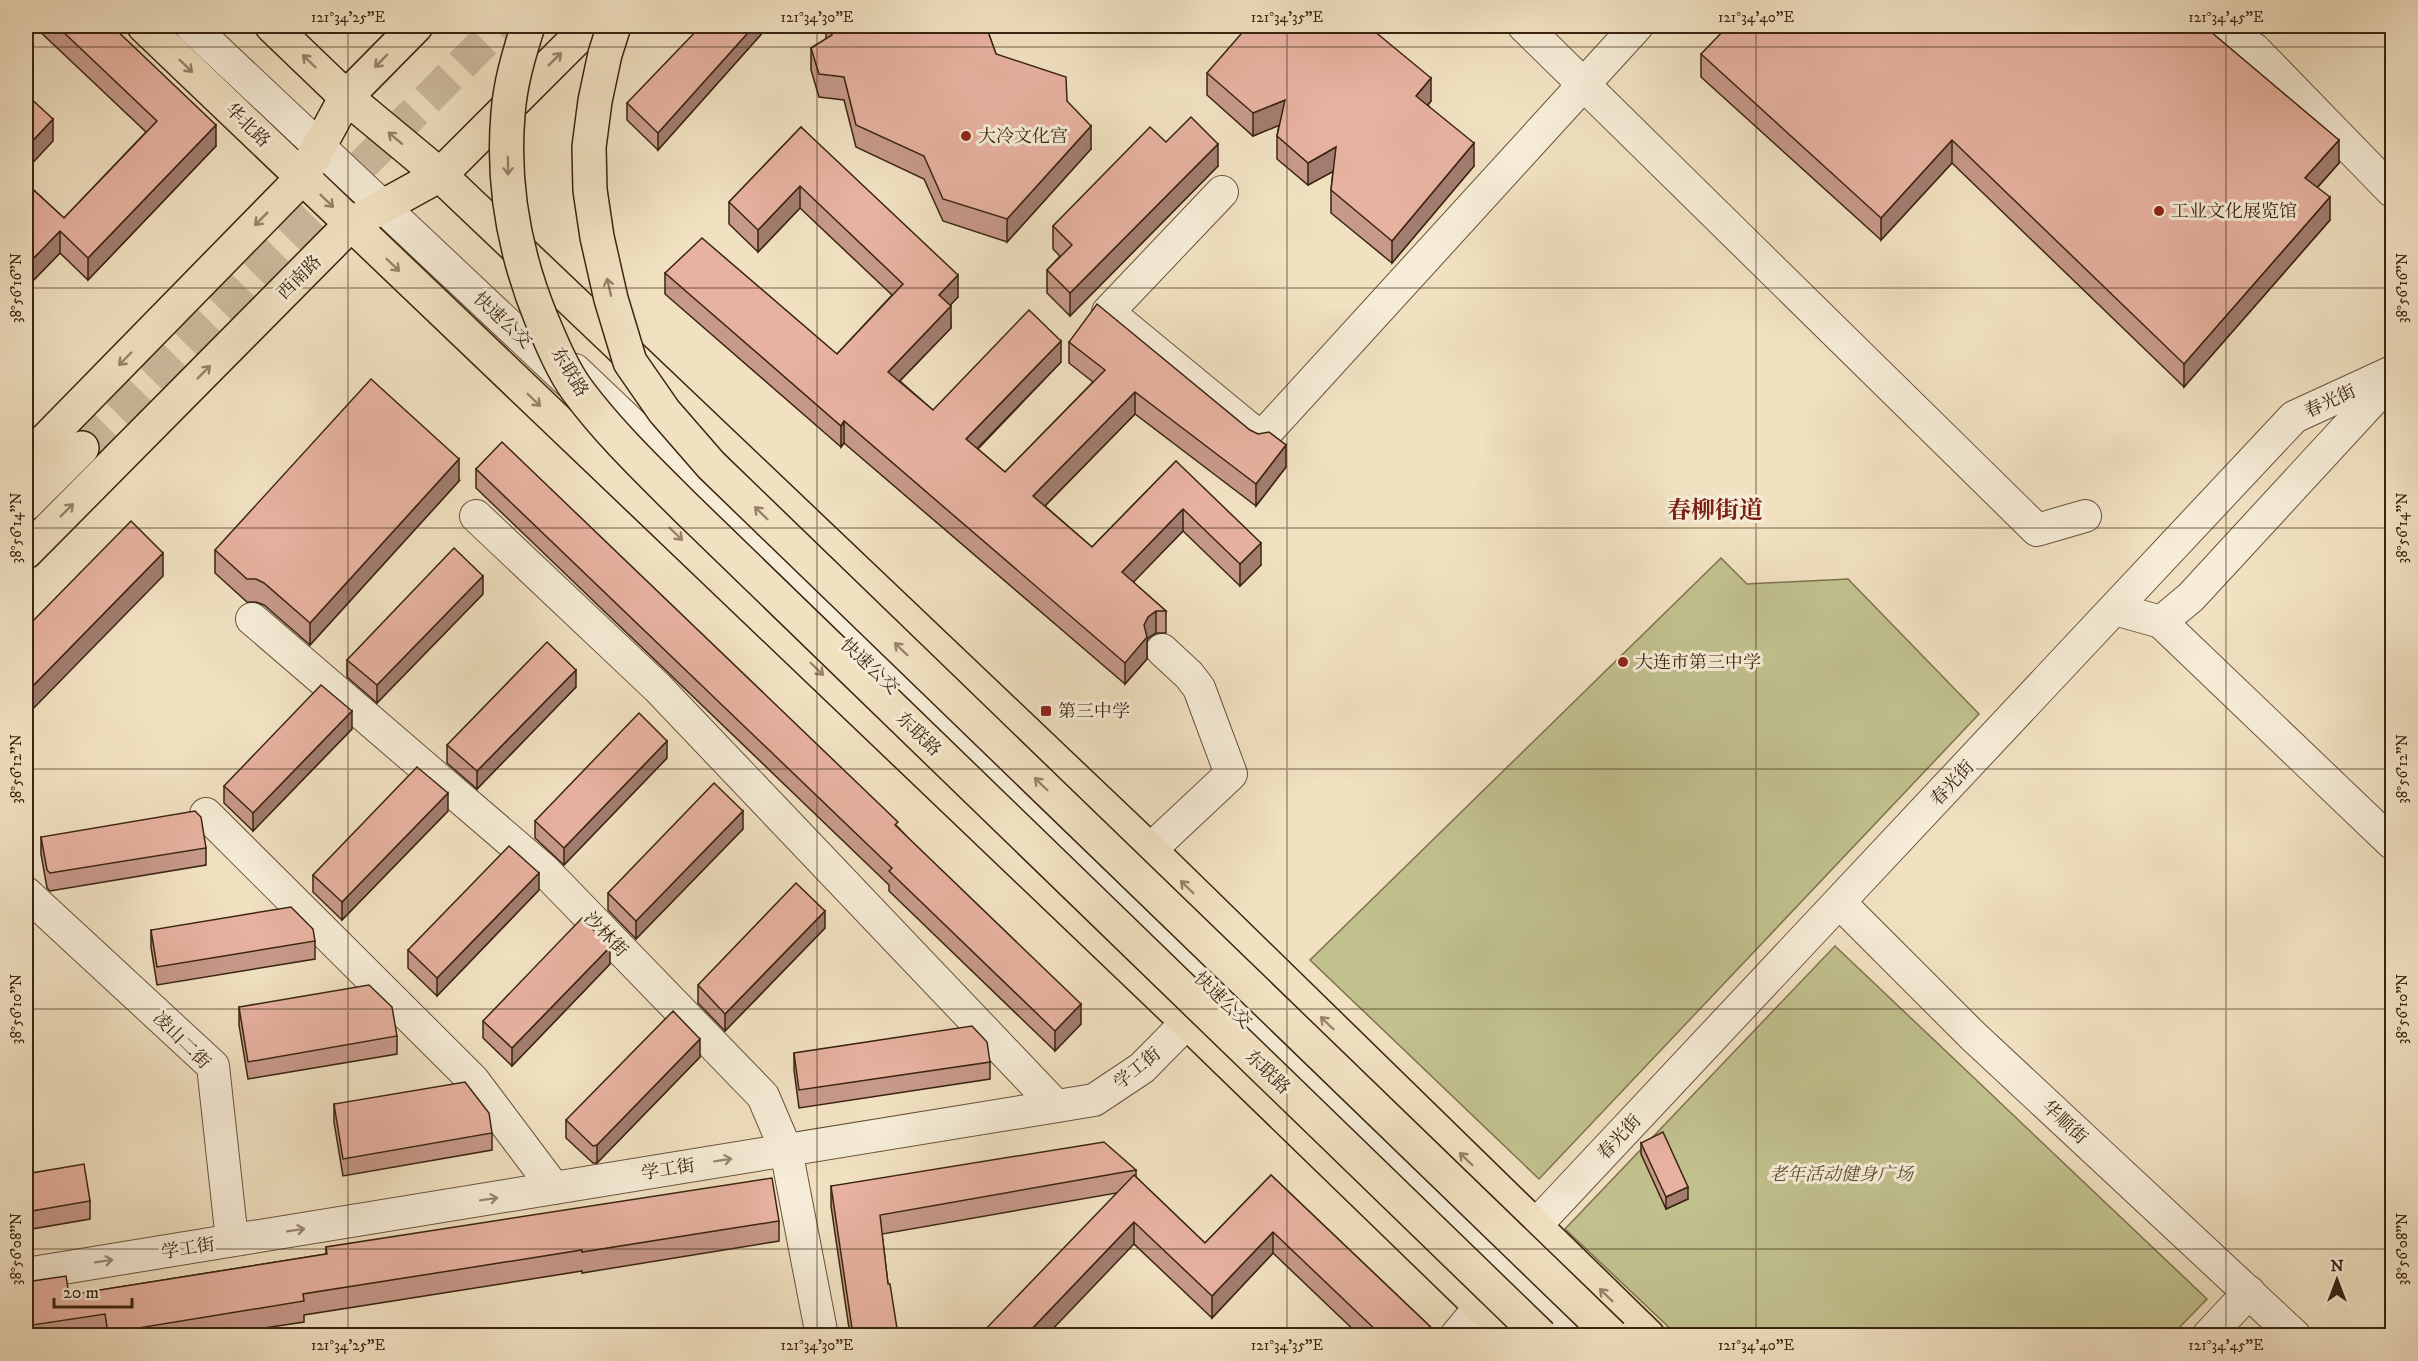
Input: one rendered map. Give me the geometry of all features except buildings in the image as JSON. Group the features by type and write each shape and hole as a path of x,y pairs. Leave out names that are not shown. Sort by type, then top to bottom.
{"main road":[{"name":"华北路","path":"144,26 1187,1022 1511,1335"},
{"path":"272,26 346,97 440,176 1150,850 1648,1335"},
{"path":"26,460 302,178 346,97 416,26"},
{"name":"东联路","path":"528,26 519,57 508,114 507,173 513,230 527,283 548,336 577,390 632,453 686,508 1541,1335"},
{"name":"西南路","path":"26,552 351,224 440,176 589,26"},
{"path":"614,26 605,54 595,102 589,147 590,190 597,237 611,299 630,362 664,411 711,465 1612,1335"},
{"path":"26,504 82,448"}],"street":[{"name":"快速公交","path":"191,26 323,140"},
{"name":"快速公交","path":"212,26 323,140 389,203 1584,1335"},
{"path":"1524,26 2037,530 2085,516"},
{"path":"1222,192 1108,312 1261,438 1637,26"},
{"path":"2214,26 2254,49 2392,191"},
{"name":"春光街","path":"1535,1226 2294,417 2392,372"},
{"path":"2161,622 2191,597 2392,378"},
{"path":"476,516 658,688 1056,1106"},
{"path":"2115,609 2161,622 2392,843"},
{"name":"沙林街","path":"252,620 544,870 763,1096 786,1150 822,1335"},
{"path":"1150,850 1231,774 1199,688 1189,675 1162,650"},
{"path":"206,814 473,1080 554,1188"},
{"name":"凌山二街","path":"26,893 213,1066 232,1240"},
{"name":"华顺街","path":"1839,903 1972,1035 2295,1335"},
{"name":"学工街","path":"26,1274 1094,1100 1142,1068 1220,990 1258,957"},
{"name":"快速公交","path":"1220,990 1571,1335"},
{"path":"2208,1335 2249,1292"},
{"path":"1456,1335 1481,1306"}],"green space":[{"path":"1721,558 1747,584 1848,579 1979,714 1539,1179 1310,960"},
{"name":"老年活动健身广场","path":"1835,946 2207,1299 2172,1335 1677,1335 1565,1229"}],"tunnel":[{"path":"82,448 500,26"}],"place":[{"name":"大冷文化宫","path":"966,136"},
{"name":"工业文化展览馆","path":"2159,211"},
{"name":"大连市第三中学","path":"1623,662"},
{"name":"第三中学","path":"1046,711"}],"district":[{"name":"春柳街道","path":"1715,510"}]}
